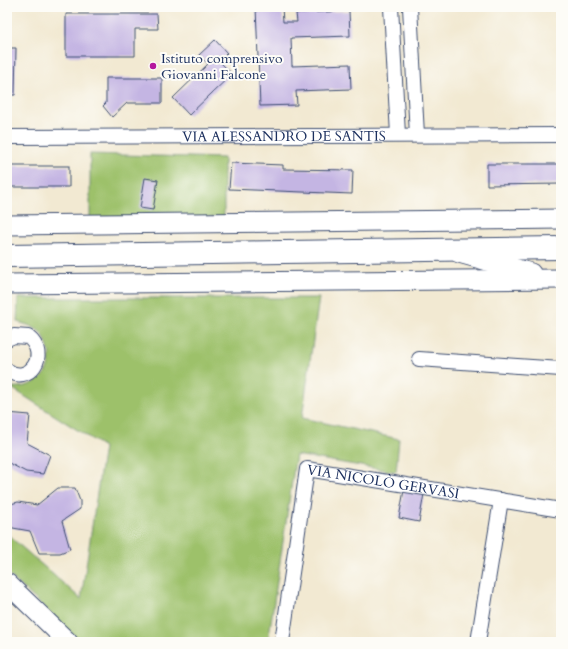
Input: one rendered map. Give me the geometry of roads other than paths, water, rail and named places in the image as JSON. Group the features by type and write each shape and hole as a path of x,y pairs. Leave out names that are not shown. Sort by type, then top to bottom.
{"main road":[{"path":"7,256 561,248"}],"street":[{"path":"391,7 398,135"},
{"path":"410,7 417,135"},
{"name":"VIA ALESSANDRO DE SANTIS","path":"7,137 561,135"},
{"path":"7,225 561,219"},
{"path":"446,250 558,279"},
{"path":"7,284 558,279"},
{"path":"7,339 14,336 28,337 37,347 38,354 34,367 29,371 23,374 8,373"},
{"path":"419,359 561,369"},
{"name":"VIA NICOLÒ GERVASI","path":"282,642 307,469 561,510"},
{"path":"478,642 501,500"},
{"path":"7,584 68,642"}],"place":[{"name":"Istituto comprensivo Giovanni Falcone","path":"153,66"}]}
